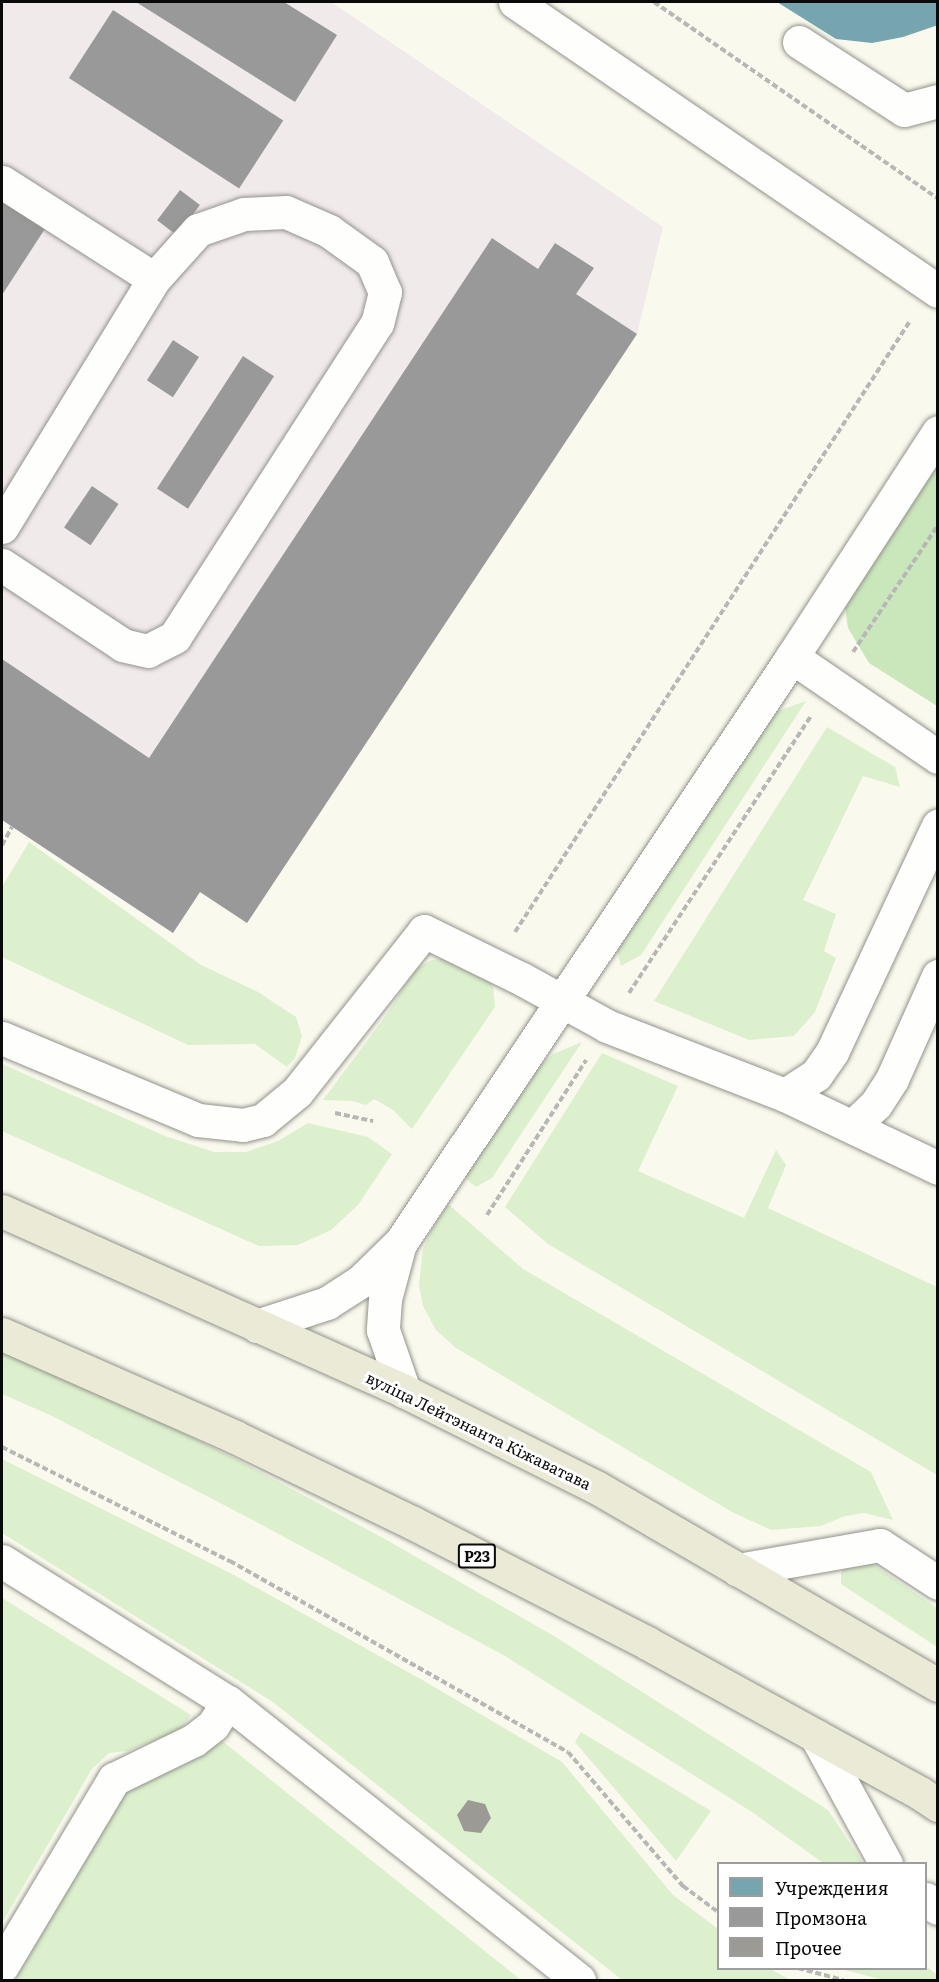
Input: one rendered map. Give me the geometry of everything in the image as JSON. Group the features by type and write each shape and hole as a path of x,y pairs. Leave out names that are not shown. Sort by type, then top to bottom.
{"main road":[{"name":"вуліца Лейтэнанта Кіжаватава","path":"2,1212 404,1391 596,1487 938,1684"},
{"name":"Р23","path":"2,1334 235,1437 413,1523 647,1643 938,1805"}],"street":[{"path":"515,2 935,289"},
{"path":"799,42 904,110 938,101"},
{"path":"2,182 154,279"},
{"path":"2,527 154,279 198,230 244,214 286,212 329,231 372,262 385,292 377,322 175,638 148,651 123,645 2,565"},
{"path":"257,1326 327,1303 361,1281 401,1242 792,657 938,432"},
{"path":"792,657 938,758"},
{"path":"785,1095 816,1075 832,1052 938,826"},
{"path":"2,1038 198,1120 243,1125 263,1120 297,1092 424,931 561,1000 607,1026 785,1095 937,1167"},
{"path":"853,1126 876,1104 892,1079 938,976"},
{"path":"401,1242 385,1299 383,1330 404,1391"},
{"path":"738,1570 880,1545 938,1583"},
{"path":"2,1561 228,1702 579,1980"},
{"path":"2,1966 114,1779 194,1740 213,1725 228,1702"},
{"path":"816,1736 885,1862"}],"path":[{"path":"654,2 938,199"},
{"path":"494,966 935,289"},
{"path":"487,1215 607,1026 938,525"},
{"path":"2,845 12,827"},
{"path":"335,1113 373,1122"},
{"path":"2,1448 230,1561 568,1752 683,1886 717,1911"},
{"path":"806,1970 843,1980"}],"shaded area":[{"path":"2,2 331,2 663,227 637,334 247,923 200,892 173,933 2,820"}],"green space":[{"path":"937,458 937,706 869,663 848,628 845,608 850,592"},
{"path":"806,701 641,955 621,966 617,951 621,936 759,729 778,711"},
{"path":"827,727 895,767 900,787 863,776 803,900 836,914 824,951 836,958 815,1012 794,1036 749,1040 654,1001"},
{"path":"29,842 201,965 258,992 296,1017 302,1036 295,1058 287,1067 255,1044 188,1045 2,957 2,887"},
{"path":"454,957 485,971 493,986 495,1007 412,1129 393,1110 374,1099 366,1105 352,1101 323,1100 387,1014 414,970 432,960"},
{"path":"582,1042 492,1178 476,1187 463,1176 534,1071 553,1054"},
{"path":"602,1053 678,1086 638,1171 744,1218 776,1150 786,1165 768,1208 937,1287 937,1475 548,1244 505,1207"},
{"path":"2,1064 165,1136 214,1152 246,1152 278,1141 308,1123 368,1137 392,1154 358,1205 331,1230 298,1245 259,1246 2,1131"},
{"path":"448,1204 523,1269 871,1472 893,1520 864,1513 845,1516 821,1526 771,1530 732,1512 456,1348 436,1330 423,1306 419,1285 423,1249 432,1229"},
{"path":"2,1344 236,1459 385,1539 554,1636 828,1810 862,1862 822,1862 752,1812 505,1656 249,1518 50,1415 2,1394"},
{"path":"2,1459 232,1574 424,1681 562,1762 673,1895 717,1928 717,1970 772,1970 791,1980 622,1980 273,1702 2,1533"},
{"path":"861,1556 937,1608 937,1647 841,1584 841,1573 847,1561"},
{"path":"2,1598 191,1715 180,1730 127,1751 109,1753 92,1769 2,1923"},
{"path":"581,1732 711,1811 676,1861 575,1742"},
{"path":"221,1740 521,1980 15,1980 123,1794"},
{"path":"927,1967 937,1975 937,1980 883,1980 845,1970 927,1970"}],"building: Учреждения":[{"path":"777,2 938,2 938,25 903,37 872,43 836,39"}],"building: Промзона":[{"path":"136,2 284,2 337,35 295,102"},
{"path":"113,10 283,121 239,188 69,78"},
{"path":"2,189 50,221 2,295"},
{"path":"180,190 200,205 177,235 157,220"},
{"path":"492,238 538,269 555,243 594,268 576,294 637,334 247,923 200,892 173,933 2,820 2,659 149,758"},
{"path":"173,340 199,357 173,397 147,380"},
{"path":"243,356 274,376 188,509 157,489"},
{"path":"92,486 119,504 91,545 64,527"}],"building: Прочее":[{"path":"468,1800 485,1804 491,1818 481,1833 464,1831 457,1815"}]}
